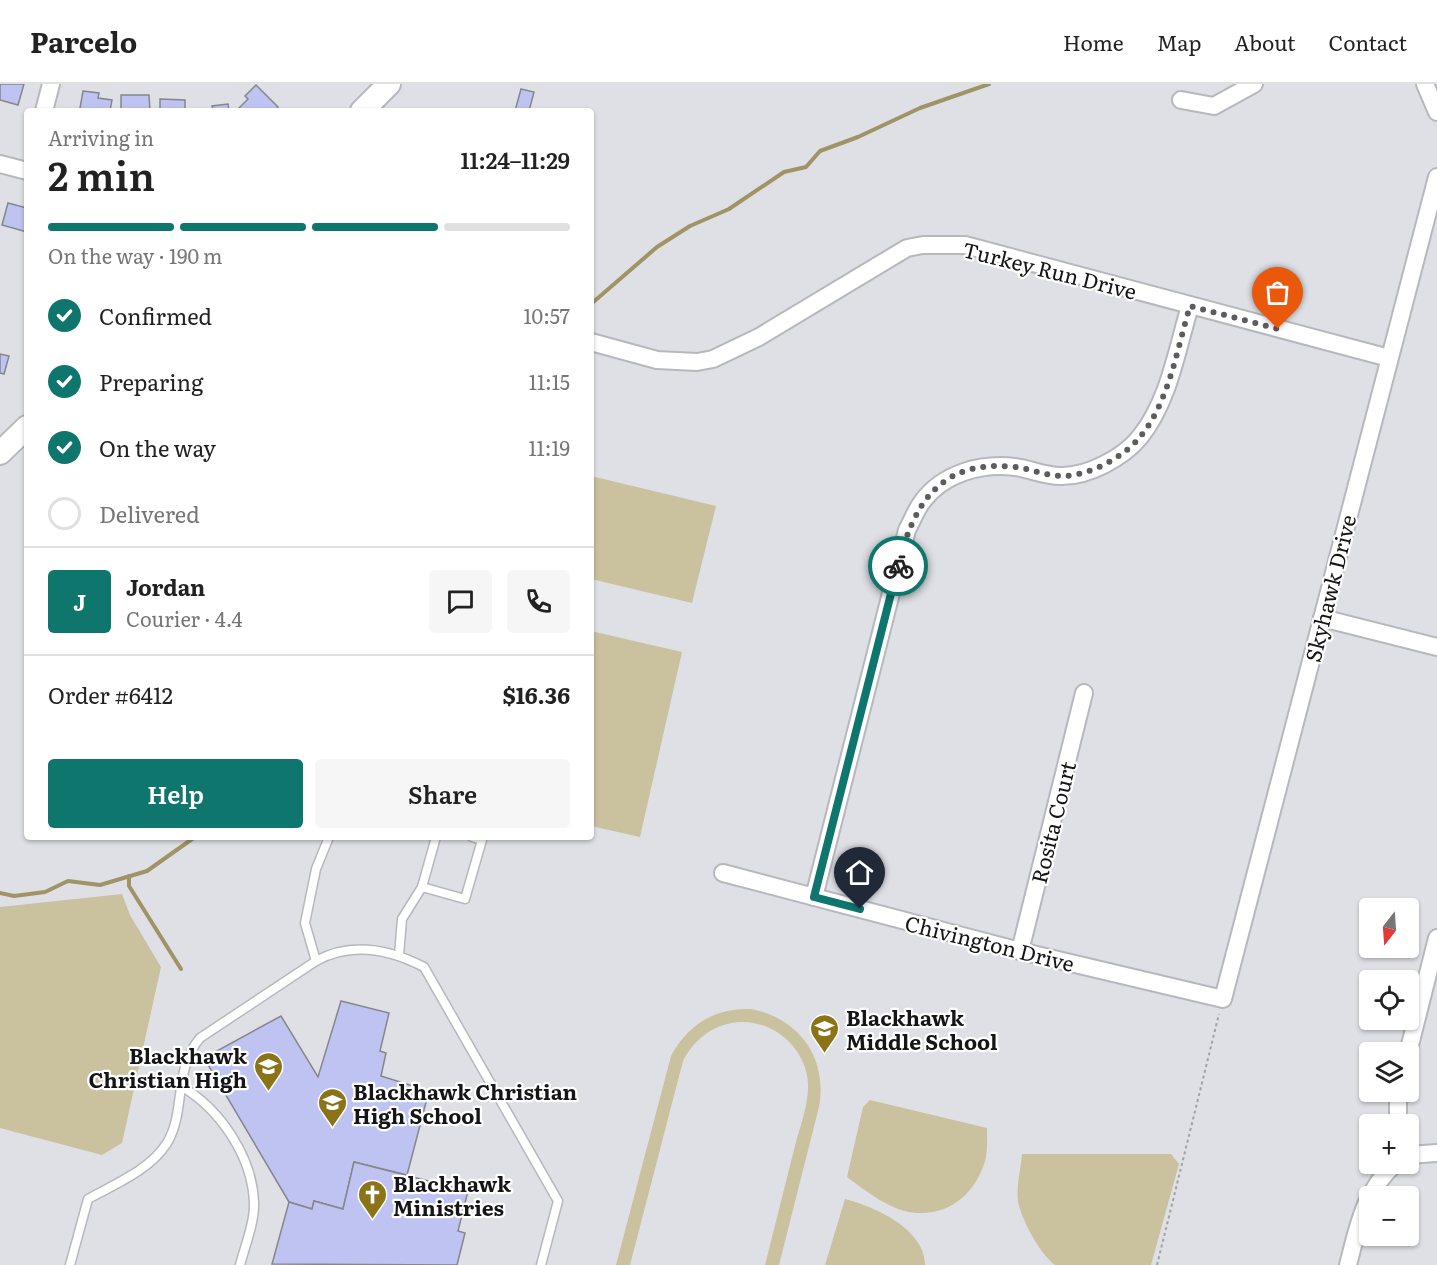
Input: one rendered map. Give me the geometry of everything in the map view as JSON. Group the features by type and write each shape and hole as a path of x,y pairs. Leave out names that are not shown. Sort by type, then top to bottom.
{"main road":[{"path":"365,108 390,84"},
{"path":"0,453 24,431"}],"street":[{"path":"45,108 51,84"},
{"path":"1180,100 1214,106 1254,84"},
{"path":"1425,84 1437,112"},
{"path":"0,164 24,170"},
{"name":"Skyhawk Drive","path":"1223,999 1437,177"},
{"name":"Turkey Run Drive","path":"594,343 657,360 696,362 713,359 759,337 892,255 923,245 965,245 1389,358"},
{"path":"814,897 907,530 922,502 944,481 978,466 1014,467 1061,476 1089,470 1117,458 1140,438 1159,405 1190,306"},
{"path":"1322,618 1437,647"},
{"name":"Rosita Court","path":"1020,951 1084,693"},
{"name":"Chivington Drive","path":"723,873 1020,951 1223,999"},
{"path":"1411,1042 1437,938"},
{"path":"1419,1154 1437,1153"},
{"path":"1348,1265 1363,1206 1383,1174"}],"lane":[{"path":"316,961 305,923 316,869 328,840"},
{"path":"399,955 402,919 422,887 435,840"},
{"path":"422,887 465,899 482,840"},
{"path":"70,1265 88,1199 145,1166 167,1143 187,1057 200,1038 316,961 329,954 362,948 399,955 424,967 558,1201 542,1265"},
{"path":"181,1086 202,1098 226,1129 248,1167 254,1204 240,1265"}],"path":[{"path":"1157,1265 1223,999"}],"shaded area":[{"path":"594,477 716,506 692,603 594,580"},
{"path":"594,632 682,652 640,837 594,827"},
{"path":"122,894 130,915 161,967 122,1143 102,1155 0,1128 0,907"},
{"path":"751,1009 783,1021 796,1031 814,1057 821,1089 819,1107 779,1265 765,1265 806,1107 808,1083 801,1059 786,1039 766,1026 741,1022 723,1025 707,1033 693,1045 683,1061 630,1265 616,1265 671,1056 686,1035 704,1020 726,1011"},
{"path":"870,1100 987,1128 985,1161 968,1192 951,1206 941,1210 929,1213 908,1212 889,1205 847,1177 863,1107"},
{"path":"1022,1154 1171,1154 1179,1164 1151,1265 1055,1265 1049,1260 1037,1245 1027,1226 1018,1201"},
{"path":"845,1199 870,1207 896,1221 907,1230 923,1252 925,1265 825,1265"}],"building":[{"path":"0,84 24,84 18,105 0,100"},
{"path":"256,85 278,107 239,108 248,99 245,96"},
{"path":"521,89 534,92 530,108 516,108"},
{"path":"83,91 99,93 98,98 112,100 111,108 80,108"},
{"path":"121,95 149,95 150,108 121,108"},
{"path":"160,99 185,100 185,108 160,108"},
{"path":"228,104 229,108 212,108 212,106"},
{"path":"8,203 24,207 24,231 2,225"},
{"path":"0,354 9,356 4,374 0,373"},
{"name":"Blackhawk Christian High School","path":"341,1001 389,1013 380,1051 386,1053 381,1076 429,1091 407,1175 354,1162 343,1209 314,1201 312,1209 289,1202 204,1058 281,1016 318,1077"},
{"name":"Blackhawk Ministries","path":"354,1162 468,1191 458,1231 465,1233 457,1265 272,1264 289,1202 312,1209 314,1201 343,1209"}],"waterway":[{"path":"594,301 657,247 690,226 729,209 784,172 806,167 820,151 858,137 920,108 989,84"},
{"path":"0,893 14,896 45,892 68,881 100,885 147,871 191,840"},
{"path":"129,876 129,886 181,969"}],"way so far":[{"path":"898,566 907,530 922,502 944,481 978,466 1014,467 1061,476 1089,470 1117,458 1140,438 1159,405 1190,306 1278,329"}],"place":[{"name":"Blackhawk Middle School","path":"825,1054"},
{"name":"Blackhawk Christian High","path":"268,1092"},
{"name":"Blackhawk Christian High School","path":"332,1128"},
{"name":"Blackhawk Ministries","path":"372,1220"}],"route":[{"path":"860,909 814,897 898,566"}]}
